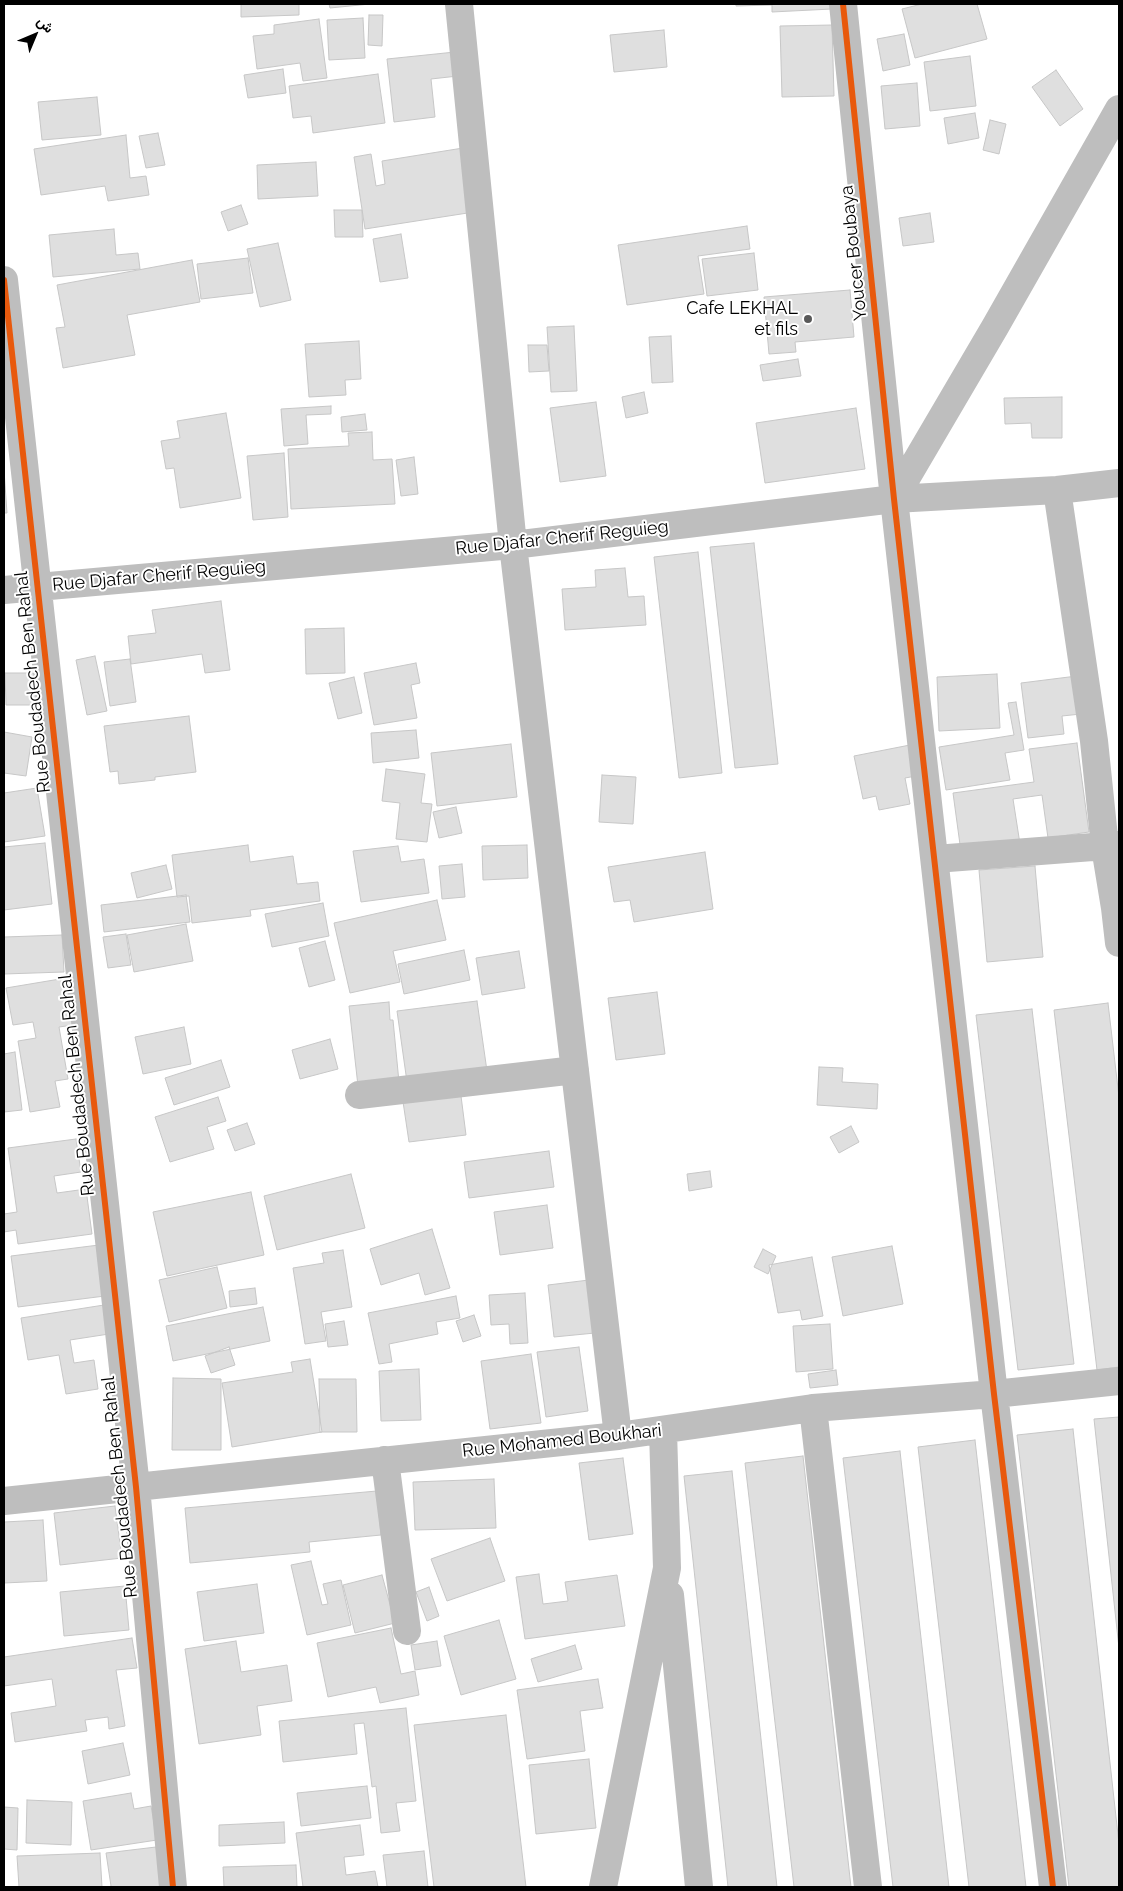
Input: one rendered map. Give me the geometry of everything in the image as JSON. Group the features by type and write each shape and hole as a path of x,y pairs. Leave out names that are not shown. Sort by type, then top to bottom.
{"street":[{"path":"459,4 513,545 618,1436"},
{"name":"Youcer Boubaya","path":"843,4 894,499 994,1394 1053,1887"},
{"path":"894,499 995,328 1119,109"},
{"name":"Rue Boudadech Ben Rahal","path":"4,280 136,1487 173,1887"},
{"name":"Rue Djafar Cherif Reguieg","path":"4,590 513,545 894,499 1056,490 1119,482"},
{"path":"1056,490 1112,846 1119,943"},
{"path":"935,859 1112,846"},
{"path":"359,1096 574,1070"},
{"name":"Rue Mohamed Boukhari","path":"4,1501 618,1436 813,1408 994,1394 1119,1380"},
{"path":"813,1408 868,1887"},
{"path":"663,1430 667,1568 699,1887"},
{"path":"385,1460 407,1631"},
{"path":"603,1887 667,1568"}],"building":[{"path":"241,4 299,4 299,15 241,17"},
{"path":"329,4 370,4 330,8"},
{"path":"736,4 832,4 832,9 772,12 772,5 736,6"},
{"path":"922,4 977,4 987,39 915,58 902,9"},
{"path":"369,15 383,15 382,46 368,45"},
{"path":"363,18 365,58 329,60 327,20"},
{"path":"319,19 327,78 303,81 300,63 257,69 253,36 274,34 274,25"},
{"path":"832,25 834,96 782,97 780,26"},
{"path":"664,30 667,67 614,72 610,35"},
{"path":"904,34 910,65 883,71 877,39"},
{"path":"455,52 458,76 431,79 435,117 394,122 387,59"},
{"path":"970,56 976,106 930,111 924,62"},
{"path":"283,69 286,93 248,98 244,75"},
{"path":"1056,70 1083,109 1060,126 1032,87"},
{"path":"378,74 385,123 313,133 311,116 293,118 289,86"},
{"path":"917,83 920,126 885,129 881,86"},
{"path":"97,97 101,135 42,140 38,102"},
{"path":"975,113 979,138 948,144 944,118"},
{"path":"990,120 1006,124 999,154 983,150"},
{"path":"158,133 165,165 146,168 139,136"},
{"path":"126,135 130,178 146,176 149,195 108,201 105,186 41,195 34,149"},
{"path":"463,148 474,212 365,229 354,157 371,154 376,186 385,184 382,161"},
{"path":"316,162 318,196 258,199 257,165"},
{"path":"241,205 248,224 228,231 221,212"},
{"path":"334,210 362,210 363,237 335,237"},
{"path":"930,213 934,242 903,246 899,218"},
{"path":"747,226 750,249 698,256 704,294 627,305 618,245"},
{"path":"114,229 116,255 138,253 140,269 53,277 49,235"},
{"path":"401,234 408,278 380,282 373,239"},
{"path":"278,243 291,300 260,307 247,249"},
{"path":"754,253 758,290 707,296 702,259"},
{"path":"248,258 253,293 201,299 197,264"},
{"path":"192,260 200,302 127,315 135,355 63,368 56,328 65,327 57,285"},
{"path":"850,290 854,337 795,342 796,352 769,354 764,297"},
{"path":"574,326 577,391 551,392 547,327"},
{"path":"671,336 673,382 652,383 649,337"},
{"path":"359,341 361,379 345,380 346,395 309,397 305,344"},
{"path":"528,345 547,345 549,371 529,372"},
{"path":"798,359 801,376 763,381 760,365"},
{"path":"644,392 648,413 626,418 622,397"},
{"path":"1062,397 1062,438 1032,438 1031,423 1005,424 1004,398"},
{"path":"596,402 606,476 560,482 550,408"},
{"path":"331,406 331,414 306,415 308,444 284,446 281,409"},
{"path":"856,408 865,469 765,483 756,423"},
{"path":"226,413 241,498 180,508 174,468 166,469 161,441 180,438 177,421"},
{"path":"365,414 367,430 342,432 341,417"},
{"path":"372,432 373,460 392,459 395,504 291,509 288,449 349,446 348,433"},
{"path":"284,453 288,517 253,520 247,456"},
{"path":"414,457 418,494 401,496 396,460"},
{"path":"4,470 7,513 4,513"},
{"path":"754,543 778,764 735,768 710,547"},
{"path":"698,552 722,773 679,778 654,557"},
{"path":"625,568 628,597 644,596 646,625 565,630 562,589 596,587 595,570"},
{"path":"221,601 230,670 205,673 202,654 131,664 128,636 156,633 152,610"},
{"path":"344,628 345,673 306,674 305,629"},
{"path":"95,656 107,711 87,715 76,660"},
{"path":"130,659 136,702 110,706 104,662"},
{"path":"416,663 420,683 411,685 417,718 374,725 364,673"},
{"path":"5,673 36,673 36,705 6,705"},
{"path":"997,674 1000,728 939,731 937,677"},
{"path":"1077,676 1081,714 1062,716 1064,734 1028,738 1021,683"},
{"path":"354,677 362,713 338,719 329,683"},
{"path":"1016,702 1024,750 1005,753 1010,780 946,790 939,747 1014,735 1008,703"},
{"path":"189,716 196,772 155,777 155,780 119,784 118,771 110,772 104,726"},
{"path":"416,730 419,758 373,763 371,733"},
{"path":"4,732 32,737 26,776 4,773"},
{"path":"1077,743 1089,832 1048,838 1042,795 1013,799 1020,844 961,852 953,793 1034,782 1029,749"},
{"path":"511,744 517,797 437,806 431,753"},
{"path":"915,744 922,775 905,778 910,804 879,810 876,796 863,799 854,756"},
{"path":"386,769 425,774 421,803 432,804 427,842 396,839 400,803 382,801"},
{"path":"602,775 636,777 633,824 599,822"},
{"path":"37,788 45,836 4,842 4,793"},
{"path":"456,807 462,833 439,838 433,812"},
{"path":"45,843 52,904 4,910 4,847"},
{"path":"248,845 250,862 293,856 297,884 318,882 320,901 250,910 251,916 192,923 189,896 177,897 172,855"},
{"path":"527,845 528,878 483,880 482,846"},
{"path":"398,846 401,862 424,859 429,893 361,902 353,851"},
{"path":"705,852 713,909 634,922 630,900 614,902 608,867"},
{"path":"462,864 465,897 442,899 439,866"},
{"path":"166,865 172,889 137,898 131,873"},
{"path":"1035,866 1043,957 987,962 979,870"},
{"path":"186,895 190,922 104,932 101,905"},
{"path":"437,900 446,940 393,951 400,982 350,993 334,923"},
{"path":"323,903 329,936 272,947 265,914"},
{"path":"186,924 193,961 134,972 127,935"},
{"path":"126,934 131,965 108,968 103,937"},
{"path":"62,935 64,972 4,974 4,937"},
{"path":"325,941 335,980 309,987 299,948"},
{"path":"464,950 470,980 404,994 398,964"},
{"path":"519,951 525,988 482,995 476,958"},
{"path":"66,978 74,1025 59,1027 68,1079 55,1081 60,1107 30,1112 18,1041 36,1038 33,1022 13,1025 6,988"},
{"path":"657,992 665,1054 616,1060 608,998"},
{"path":"477,1001 487,1071 407,1082 397,1011"},
{"path":"389,1002 390,1020 393,1020 399,1082 358,1086 349,1006"},
{"path":"1108,1003 1119,1097 1119,1367 1097,1370 1054,1010"},
{"path":"1032,1009 1074,1364 1018,1370 976,1015"},
{"path":"184,1027 191,1064 143,1074 135,1037"},
{"path":"330,1039 338,1069 300,1079 292,1050"},
{"path":"15,1052 22,1110 4,1112 4,1054"},
{"path":"221,1060 230,1087 174,1105 165,1078"},
{"path":"819,1067 843,1068 842,1082 878,1084 877,1109 817,1105"},
{"path":"460,1088 466,1135 409,1142 402,1095"},
{"path":"218,1097 226,1121 207,1127 214,1149 170,1162 155,1117"},
{"path":"247,1123 255,1144 235,1151 227,1130"},
{"path":"851,1126 859,1142 839,1153 830,1137"},
{"path":"76,1139 81,1172 54,1176 57,1193 86,1189 92,1234 18,1244 16,1230 4,1232 4,1214 17,1212 8,1148"},
{"path":"549,1151 554,1187 469,1198 464,1162"},
{"path":"710,1171 712,1187 689,1191 687,1174"},
{"path":"351,1174 365,1228 277,1250 264,1196"},
{"path":"251,1192 264,1255 167,1276 153,1212"},
{"path":"547,1205 553,1248 500,1255 494,1212"},
{"path":"432,1229 450,1288 425,1295 419,1273 381,1285 370,1249"},
{"path":"99,1245 105,1296 18,1307 11,1256"},
{"path":"892,1246 903,1304 843,1316 832,1257"},
{"path":"763,1249 776,1256 768,1274 754,1267"},
{"path":"343,1250 352,1307 321,1312 326,1341 305,1344 293,1268 324,1263 322,1253"},
{"path":"812,1257 823,1316 802,1320 800,1310 778,1313 769,1265"},
{"path":"217,1267 227,1308 169,1322 159,1280"},
{"path":"589,1280 595,1333 554,1337 548,1285"},
{"path":"255,1288 257,1304 230,1307 229,1291"},
{"path":"525,1293 528,1343 510,1344 509,1324 491,1325 489,1295"},
{"path":"456,1296 460,1318 436,1322 438,1334 389,1344 392,1362 379,1364 368,1313"},
{"path":"104,1305 109,1334 70,1340 74,1363 94,1360 98,1389 66,1394 59,1355 28,1360 21,1318"},
{"path":"263,1307 270,1341 173,1361 166,1326"},
{"path":"474,1315 481,1336 463,1342 456,1321"},
{"path":"344,1321 348,1345 328,1347 325,1324"},
{"path":"830,1324 833,1369 796,1372 793,1326"},
{"path":"229,1347 235,1365 211,1373 205,1356"},
{"path":"579,1347 588,1411 546,1417 537,1352"},
{"path":"531,1354 541,1423 490,1429 481,1361"},
{"path":"310,1359 322,1432 232,1447 222,1383 293,1372 291,1362"},
{"path":"419,1369 421,1420 381,1421 379,1371"},
{"path":"836,1370 838,1385 810,1388 808,1374"},
{"path":"173,1378 221,1379 221,1450 172,1450"},
{"path":"319,1379 356,1379 357,1432 320,1432"},
{"path":"1119,1417 1119,1648 1094,1419"},
{"path":"1073,1429 1119,1844 1119,1887 1069,1887 1017,1435"},
{"path":"975,1440 1026,1887 969,1887 918,1447"},
{"path":"900,1451 949,1887 893,1887 843,1458"},
{"path":"803,1456 851,1887 794,1887 745,1463"},
{"path":"623,1458 633,1534 589,1540 579,1463"},
{"path":"732,1471 777,1887 728,1887 684,1476"},
{"path":"494,1479 496,1528 415,1530 413,1482"},
{"path":"377,1491 381,1535 309,1542 310,1552 190,1563 185,1508"},
{"path":"115,1506 122,1558 60,1565 54,1513"},
{"path":"43,1520 47,1581 4,1583 4,1522"},
{"path":"490,1538 505,1581 447,1601 431,1559"},
{"path":"311,1561 322,1605 328,1604 323,1584 341,1580 351,1625 307,1635 291,1565"},
{"path":"539,1574 543,1604 568,1601 565,1582 617,1575 625,1626 525,1639 516,1577"},
{"path":"382,1575 395,1623 355,1633 343,1585"},
{"path":"257,1584 264,1633 204,1641 197,1592"},
{"path":"125,1586 129,1630 64,1636 60,1592"},
{"path":"429,1587 439,1616 427,1621 416,1592"},
{"path":"499,1620 516,1679 461,1695 444,1636"},
{"path":"391,1628 401,1674 415,1671 419,1695 380,1703 376,1687 328,1697 317,1643"},
{"path":"132,1638 137,1668 116,1670 125,1726 109,1729 108,1717 85,1720 87,1731 15,1742 11,1713 56,1706 52,1679 4,1686 4,1657"},
{"path":"236,1641 241,1672 287,1665 292,1701 257,1706 261,1735 199,1744 185,1649"},
{"path":"437,1641 441,1666 415,1670 411,1645"},
{"path":"575,1645 582,1669 538,1682 531,1659"},
{"path":"598,1679 603,1708 580,1711 585,1751 527,1759 517,1690"},
{"path":"406,1708 416,1801 396,1803 400,1831 381,1833 376,1786 372,1787 364,1723 354,1724 357,1754 283,1762 279,1721"},
{"path":"506,1715 526,1887 434,1887 414,1725"},
{"path":"123,1743 130,1775 88,1784 82,1751"},
{"path":"589,1759 596,1828 536,1834 529,1765"},
{"path":"367,1786 371,1818 301,1826 297,1793"},
{"path":"131,1793 134,1809 151,1806 157,1840 91,1850 83,1801"},
{"path":"27,1800 72,1802 71,1845 26,1843"},
{"path":"4,1807 18,1808 17,1850 4,1849"},
{"path":"284,1822 285,1843 219,1846 219,1825"},
{"path":"360,1825 364,1855 344,1857 346,1875 375,1871 378,1887 303,1887 296,1833"},
{"path":"156,1847 162,1887 109,1887 111,1886 106,1853"},
{"path":"424,1851 428,1887 387,1887 383,1855"},
{"path":"100,1853 102,1887 19,1887 17,1856"},
{"path":"296,1865 297,1887 224,1887 223,1867"}],"cycle path":[{"path":"843,4 894,499 994,1394 1053,1887"},
{"path":"4,280 136,1487 173,1887"}],"place":[{"name":"Cafe LEKHAL et fils","path":"808,319"}]}
